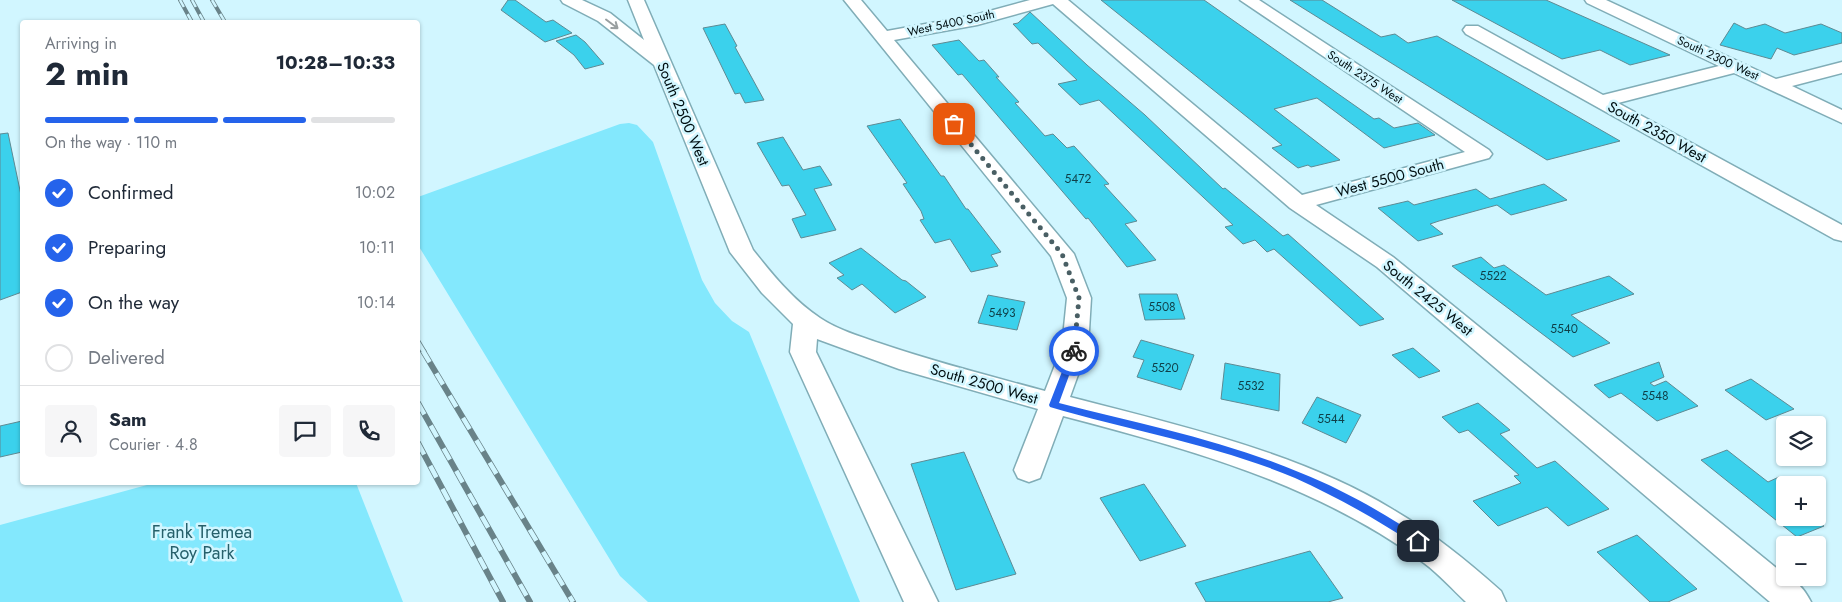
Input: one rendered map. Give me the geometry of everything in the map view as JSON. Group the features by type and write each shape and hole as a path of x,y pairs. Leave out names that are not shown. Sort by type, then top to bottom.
{"street":[{"path":"569,0 604,17 660,61"},
{"name":"South 2500 West","path":"636,0 660,61 742,252 768,288 806,321 835,337 892,358 1054,405 1215,447 1297,475 1360,504 1418,541 1474,586 1489,602"},
{"path":"852,0 1062,254 1079,298 1075,347 1029,470"},
{"name":"West 5400 South","path":"882,37 977,20 1048,0"},
{"name":"South 2425 West","path":"1058,0 1298,203 1385,262 1794,602"},
{"name":"South 2375 West","path":"1248,0 1482,154"},
{"name":"South 2300 West","path":"1593,0 1842,117"},
{"name":"South 2350 West","path":"1472,30 1842,234"},
{"path":"1601,101 1736,67"},
{"path":"1775,85 1842,67"},
{"name":"West 5500 South","path":"1298,203 1482,154"},
{"path":"806,321 803,352 921,602"}],"green space":[{"path":"629,123 637,125 653,142 702,280 715,303 732,321 749,332 860,602 648,602 620,576 420,248 420,196 620,124"},
{"name":"Frank Tremea Roy Park","path":"147,485 357,485 403,602 0,602 0,525"}],"building":[{"path":"508,0 515,0 546,22 553,20 572,33 545,42 501,10"},
{"path":"1101,0 1204,0 1374,119 1379,118 1394,128 1418,123 1435,135 1384,148 1317,98 1274,109 1340,160 1298,168 1272,148 1282,145"},
{"path":"1290,0 1322,0 1381,37 1395,34 1408,43 1437,36 1620,141 1547,160"},
{"path":"1452,0 1546,0 1670,55 1630,65 1600,50 1562,59"},
{"path":"1030,12 1145,115 1223,189 1225,188 1283,236 1288,234 1384,319 1360,326 1274,249 1267,252 1255,240 1243,244 1225,227 1233,225 1099,100 1080,105 1058,84 1077,80 1038,43 1032,44 1013,24 1018,23"},
{"path":"1734,23 1746,29 1765,24 1785,33 1821,24 1842,33 1842,43 1794,55 1777,48 1771,59 1720,45"},
{"path":"725,24 737,46 735,47 764,100 745,103 740,93 735,94 703,28"},
{"path":"576,35 585,42 604,64 585,69 574,55 556,41"},
{"path":"959,40 979,61 984,60 999,77 996,77 1019,102 1015,103 1045,136 1053,134 1067,148 1074,146 1109,184 1104,185 1137,221 1125,224 1156,260 1127,267 1088,218 1086,219 962,74 958,75 932,45"},
{"path":"900,119 941,176 944,176 966,209 968,209 1001,252 991,255 998,266 971,272 950,239 935,243 920,220 924,219 921,211 903,184 907,183 867,126"},
{"path":"8,133 20,190 20,293 0,300 0,134"},
{"path":"783,137 803,170 820,166 832,185 814,189 836,230 801,238 792,219 806,215 789,185 782,186 757,143"},
{"path":"1544,184 1567,200 1511,215 1497,205 1430,224 1443,234 1418,241 1378,208 1408,201 1414,205 1476,189 1490,199"},
{"path":"861,248 926,297 895,313 862,284 852,290 837,278 844,275 829,263"},
{"path":"1481,257 1494,268 1504,265 1546,295 1609,276 1634,294 1571,315 1610,343 1573,357 1452,266"},
{"path":"1139,294 1177,294 1185,319 1145,320"},
{"path":"988,295 1025,302 1017,330 978,323"},
{"path":"1141,340 1194,355 1181,390 1137,377 1144,360 1133,357"},
{"path":"1413,348 1440,371 1419,378 1392,355"},
{"path":"1659,362 1664,377 1650,383 1654,386 1666,381 1698,406 1657,421 1621,393 1609,398 1594,385"},
{"path":"1225,363 1280,374 1279,411 1221,399"},
{"path":"1751,379 1794,409 1766,420 1725,390"},
{"path":"1317,397 1361,415 1346,443 1302,423"},
{"path":"1478,403 1510,430 1500,434 1537,468 1555,461 1609,509 1568,526 1547,507 1498,526 1473,501 1521,483 1514,476 1519,475 1468,430 1459,433 1442,417"},
{"path":"20,421 20,452 0,457 0,426"},
{"path":"1727,450 1768,482 1776,478 1776,520 1701,460"},
{"path":"964,452 1016,574 956,590 911,464"},
{"path":"1144,484 1186,546 1140,561 1100,498"},
{"path":"1783,526 1824,526 1799,536 1796,536"},
{"path":"1637,535 1697,589 1668,602 1650,602 1597,552"},
{"path":"1310,551 1343,598 1328,602 1206,602 1195,583"}],"railway":[{"path":"180,0 191,20"},
{"path":"192,0 203,20"},
{"path":"212,0 224,20"},
{"path":"420,345 424,352"},
{"path":"423,351 573,602"},
{"path":"420,407 530,602"},
{"path":"420,447 503,602"}],"way so far":[{"path":"954,124 1062,254 1079,298 1074,351"}],"route":[{"path":"1074,351 1054,405 1215,447 1297,475 1360,504 1418,541"}]}
